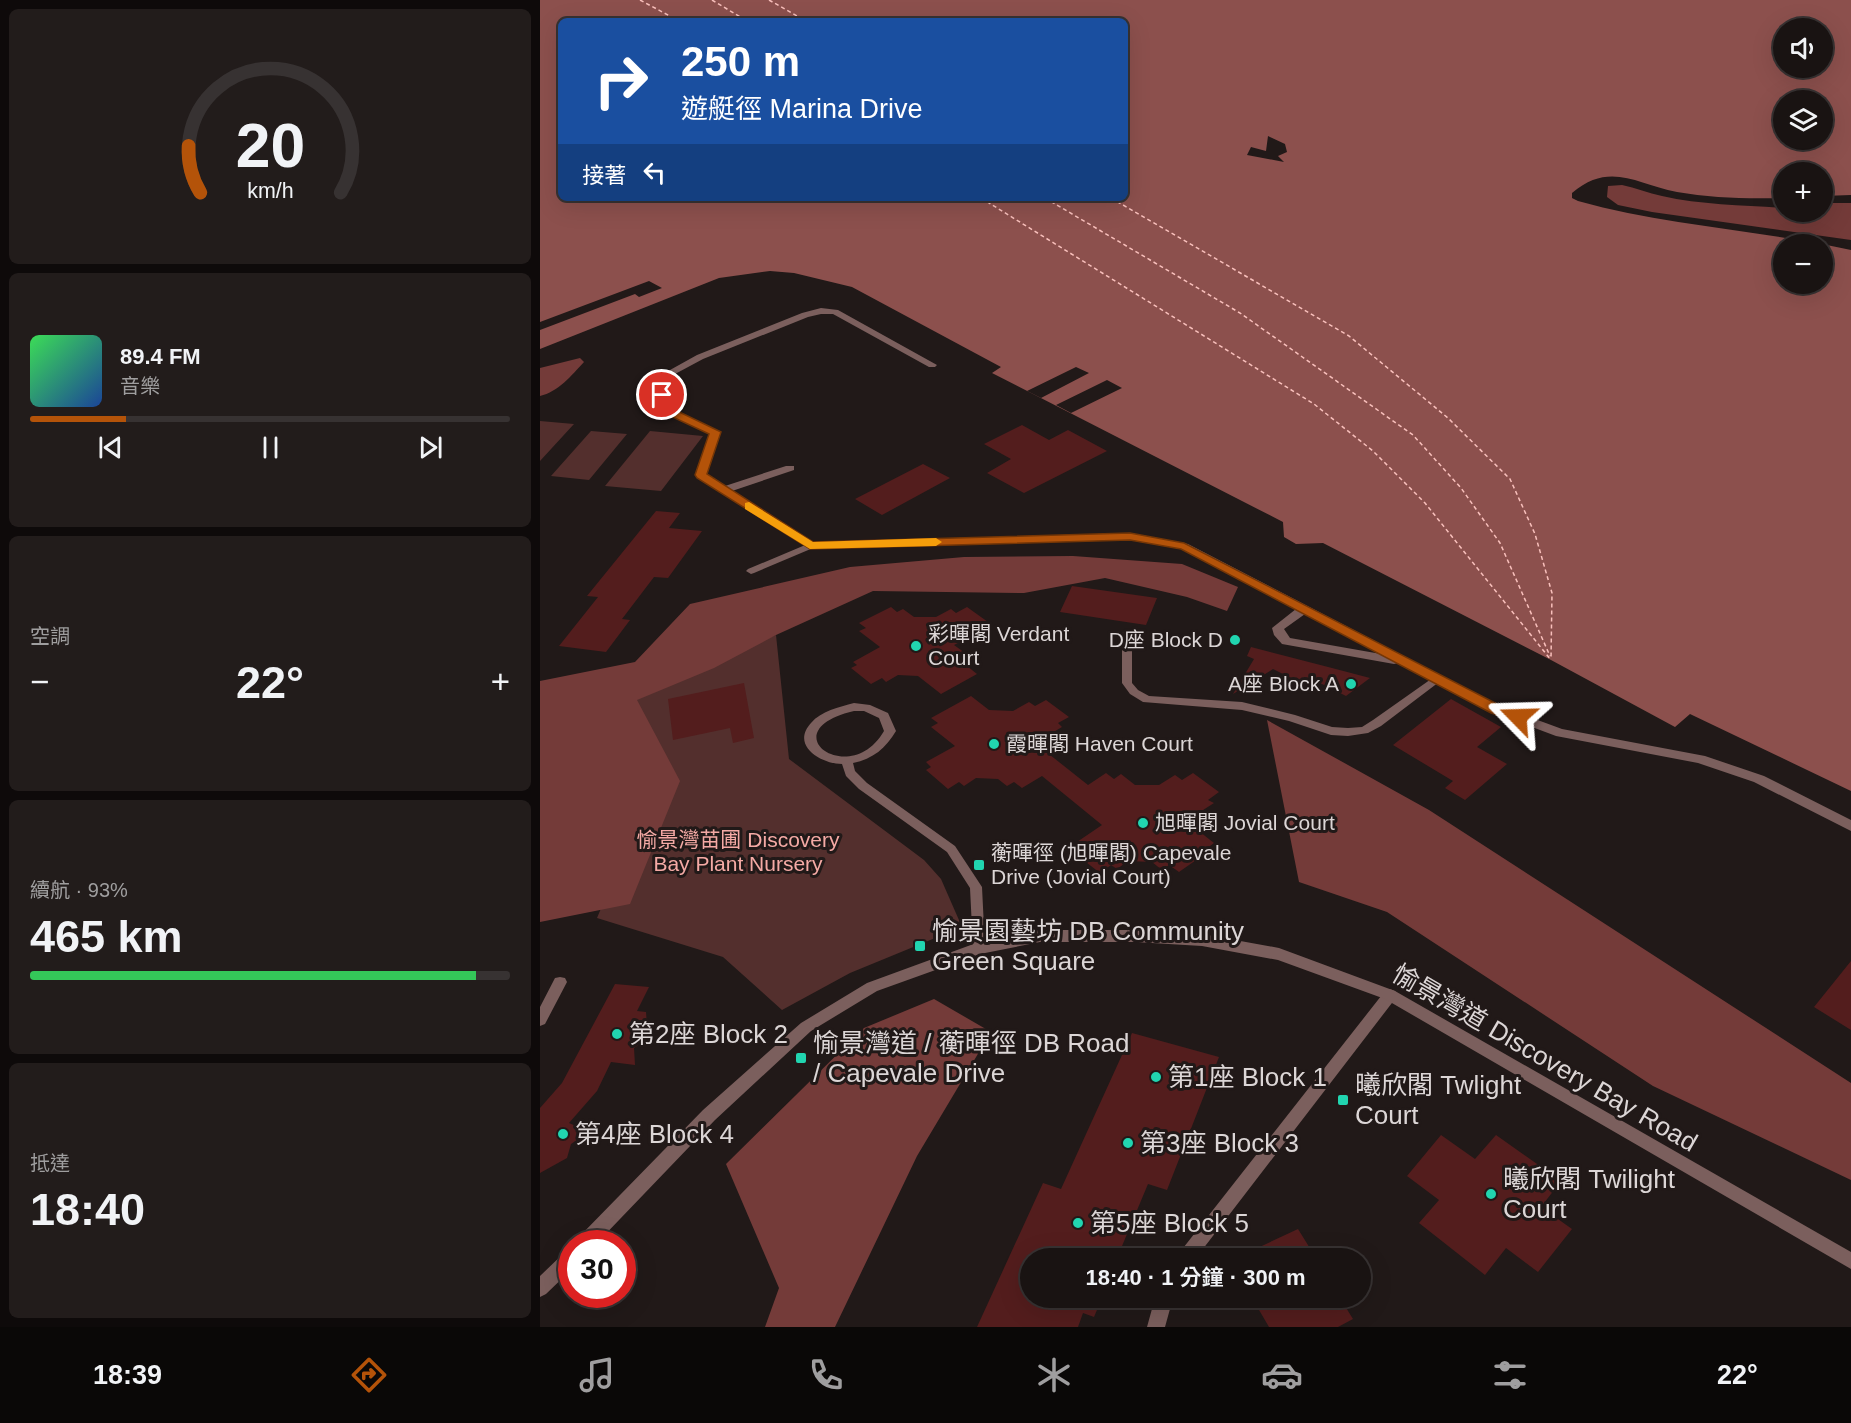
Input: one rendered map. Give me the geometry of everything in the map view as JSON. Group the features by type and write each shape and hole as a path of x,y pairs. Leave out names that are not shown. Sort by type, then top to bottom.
{"street":[{"path":"933,366 835,312 821,310 700,357 657,380 668,411 715,432 701,475 810,546 1130,536 1184,546 1496,710 1560,733 1700,759 1759,779 1851,826"},
{"path":"724,490 790,468"},
{"path":"1304,609 1283,622 1278,628 1280,635 1286,641 1404,662"},
{"name":"愉景灣道 Discovery Bay Road","path":"598,1230 709,1115 806,1027 872,987 979,948 1040,936 1135,936 1202,940 1279,954 1390,995 1851,1261"},
{"path":"1194,1248 1390,995"},
{"path":"540,1288 558,1271"},
{"path":"1156,1327 1161,1308"}],"lane":[{"path":"751,571 810,546"},
{"path":"1128,633 1127,683 1134,693 1147,699 1242,706 1283,715 1331,731 1348,732 1364,729 1438,679"},
{"path":"854,707 866,708 884,716 890,731 881,747 871,754 847,760 821,755 814,748 811,740 812,730 818,722 840,709 854,707"},
{"path":"847,760 850,773 863,786 951,849 976,887 979,948"},
{"path":"540,1020 560,982"}],"green space":[{"path":"540,421 574,424 540,461"},
{"path":"591,431 627,434 589,480 551,476"},
{"path":"650,431 703,436 661,491 605,486"},
{"name":"愉景灣苗圃 Discovery Bay Plant Nursery","path":"776,635 789,759 924,860 941,879 962,927 850,973 782,1010 723,957 597,918 644,805 619,724 640,690"}],"shaded area":[{"path":"540,0 1851,0 1851,195 1833,196 1833,162 1773,162 1773,198 1730,198 1690,194 1636,180 1611,177 1599,178 1586,183 1572,193 1572,198 1646,216 1773,236 1773,294 1833,294 1833,246 1851,250 1851,791 1690,714 1675,727 1551,660 1323,543 1296,544 1284,537 1283,522 992,373 1001,367 852,287 794,273 770,271 719,278 540,349","holes":["1268,136 1285,144 1287,152 1278,156 1284,162 1247,155 1251,147 1266,151"]},
{"path":"1622,185 1657,195 1707,203 1773,207 1773,222 1833,222 1833,203 1851,203 1851,240 1833,237 1833,234 1808,234 1618,205 1607,197 1608,186"},
{"path":"580,358 584,362 570,377 553,391 540,396 540,368"},
{"path":"1073,556 1182,564 1238,587 1227,611 1187,597 1105,578 1024,593 873,591 776,635 714,668 637,700 680,781 630,904 540,922 540,681 635,662 690,604 850,567 964,557"},
{"path":"1267,720 1429,810 1851,1083 1851,1180 1653,1086 1387,912 1299,882"},
{"path":"934,999 991,1032 917,1156 835,1327 765,1327 779,1288 726,1164 864,1028"}],"pier":[{"path":"649,281 662,288 639,297 635,294 540,330 540,322"},
{"path":"1076,367 1089,373 1041,398 1027,391"},
{"path":"1107,380 1122,388 1071,413 1056,405"}],"building":[{"path":"1022,425 1049,440 1068,430 1107,451 1024,493 987,473 1011,459 984,444"},
{"path":"923,464 950,478 882,515 855,499"},
{"path":"656,511 680,513 669,528 702,531 668,578 654,577 622,619 630,620 606,652 559,646 598,597 587,596"},
{"path":"1072,586 1157,598 1146,625 1060,612"},
{"name":"彩暉閣 Verdant Court","path":"891,607 897,612 903,609 914,617 936,617 951,609 956,613 967,607 988,622 976,628 981,631 954,645 976,661 967,666 977,674 941,694 918,676 898,675 886,682 882,678 871,684 851,668 857,665 853,662 880,647 859,631 866,628 859,623"},
{"path":"1251,647 1370,678 1346,696 1314,680 1305,685 1273,669 1233,694 1254,659 1247,656"},
{"path":"744,683 754,738 733,743 730,728 673,740 668,699"},
{"path":"971,696 989,710 1013,711 1029,702 1035,706 1046,700 1069,717 1058,723 1062,727 1035,743 1088,785 1106,773 1114,779 1121,774 1135,785 1159,785 1175,775 1182,780 1193,773 1219,792 1208,800 1214,803 1186,821 1214,843 1206,849 1209,851 1179,872 1169,865 1162,870 1152,862 1128,861 1117,869 1111,865 1100,873 1073,852 1080,848 1074,844 1102,825 1042,776 1022,788 1014,782 1007,786 998,779 976,778 964,786 959,782 948,789 926,770 931,767 926,762 955,746 931,727 938,723 931,718"},
{"path":"1451,699 1501,727 1477,747 1507,764 1465,800 1445,788 1453,781 1393,745"},
{"path":"1851,961 1851,1030 1814,1007"},
{"path":"615,984 649,987 637,1011 646,1012 648,1039 634,1048 635,1065 611,1062 597,1091 569,1123 589,1132 571,1144 567,1158 540,1173 540,1108 562,1083"},
{"path":"1132,1033 1219,1057 1167,1190 1148,1184 1121,1248 1020,1248 1020,1308 1098,1308 1094,1317 1083,1313 1078,1327 977,1327 1043,1183 1061,1189"},
{"name":"曦欣閣 Twilight Court","path":"1441,1135 1475,1159 1496,1135 1561,1181 1541,1207 1572,1229 1538,1272 1506,1248 1485,1275 1419,1223 1439,1200 1407,1176"},
{"path":"1298,1229 1310,1248 1257,1248"},
{"path":"1258,1308 1346,1308 1353,1319 1338,1327 1269,1327"}],"ferry route":[{"path":"640,0 673,18"},
{"path":"712,0 742,18"},
{"path":"769,0 801,18"},
{"path":"986,201 1314,404 1373,451 1425,503 1551,660"},
{"path":"1050,201 1240,313 1413,435 1461,488 1500,543 1550,656"},
{"path":"1116,201 1349,336 1448,418 1510,479 1535,534 1552,593 1551,659"}],"slow traffic":[{"path":"749,506 810,546 936,542"}],"place":[{"name":"D座 Block D","path":"1235,640"},
{"name":"彩暉閣 Verdant Court","path":"916,646"},
{"name":"A座 Block A","path":"1351,684"},
{"name":"霞暉閣 Haven Court","path":"994,744"},
{"name":"旭暉閣 Jovial Court","path":"1143,823"},
{"name":"蘅暉徑 (旭暉閣) Capevale Drive (Jovial Court)","path":"979,865"},
{"name":"愉景園藝坊 DB Community Green Square","path":"920,946"},
{"name":"第2座 Block 2","path":"617,1034"},
{"name":"愉景灣道 / 蘅暉徑 DB Road / Capevale Drive","path":"801,1058"},
{"name":"第1座 Block 1","path":"1156,1077"},
{"name":"曦欣閣 Twlight Court","path":"1343,1100"},
{"name":"第4座 Block 4","path":"563,1134"},
{"name":"第3座 Block 3","path":"1128,1143"},
{"name":"曦欣閣 Twilight Court","path":"1491,1194"},
{"name":"第5座 Block 5","path":"1078,1223"}],"route":[{"path":"662,395 668,411 715,432 701,475 810,546 1130,536 1184,546 1496,710 1518,717"}]}
